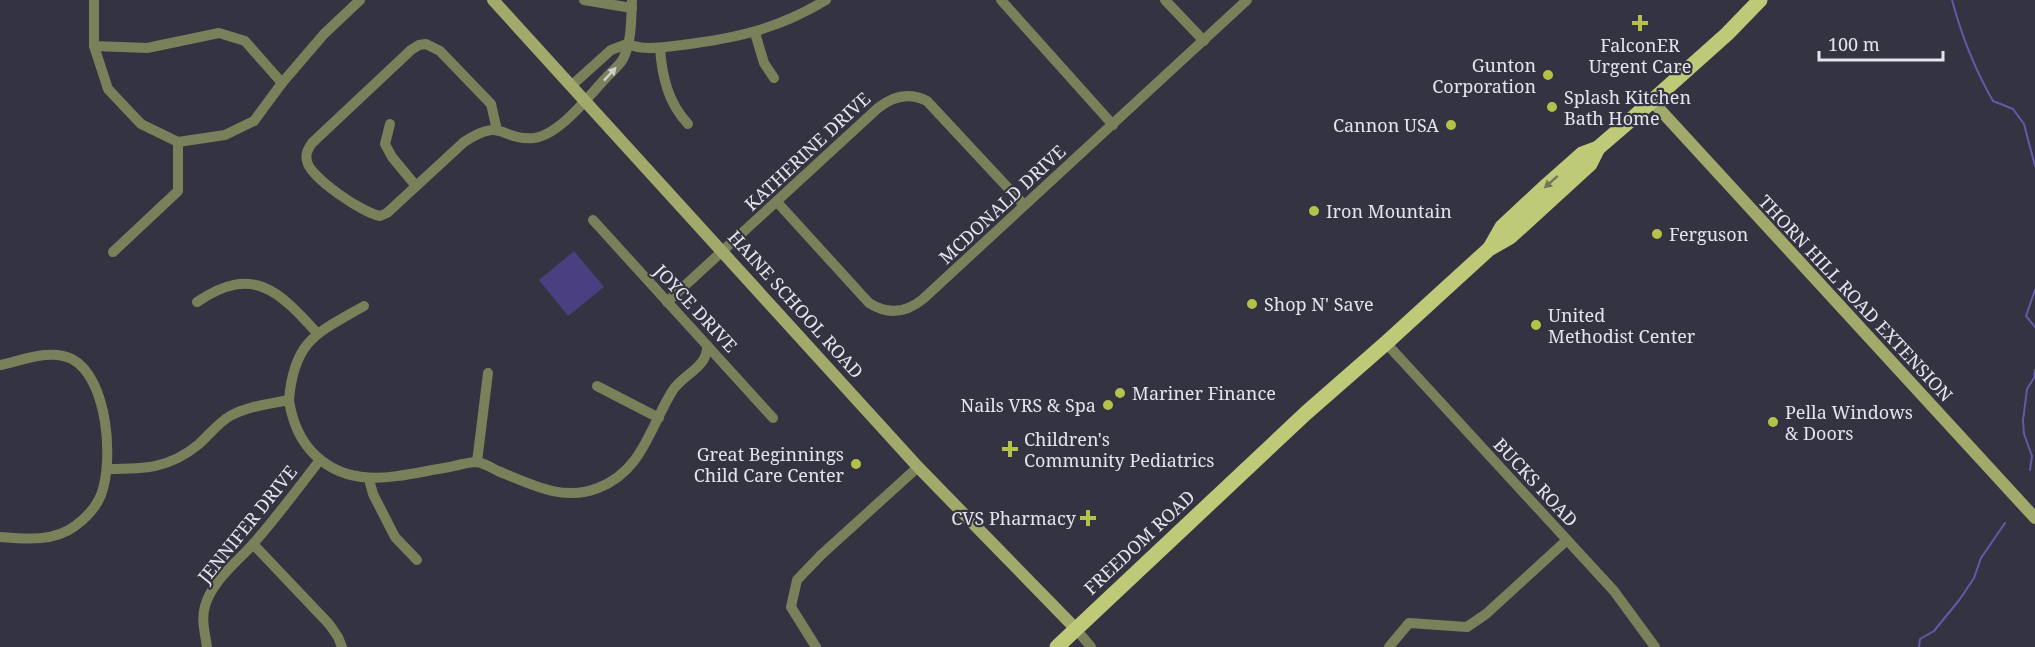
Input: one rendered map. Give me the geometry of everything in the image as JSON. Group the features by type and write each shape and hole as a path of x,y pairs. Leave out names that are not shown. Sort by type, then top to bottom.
{"main road":[{"name":"FREEDOM ROAD","path":"1057,647 1306,413 1490,249 1502,227 1582,154 1598,148 1652,101 1733,29 1760,0"}],"street":[{"path":"94,0 94,45 108,88 141,124 178,142 225,135 254,121 282,83 324,34 360,0"},
{"name":"HAINE SCHOOL ROAD","path":"493,0 918,466 1076,629"},
{"path":"497,130 491,104 440,51 426,44 419,45 312,143 307,151 306,160 318,178 372,215 380,216 387,213 469,138 485,130 497,130 524,137 544,135 558,126 586,101 622,60 631,35 632,4 584,0"},
{"path":"571,86 611,50 627,44 645,49 728,39 755,33 805,13 826,0"},
{"path":"1001,0 1113,124"},
{"path":"1165,0 1204,40"},
{"name":"MCDONALD DRIVE","path":"777,202 860,295 875,307 889,312 904,310 917,304 1247,0"},
{"path":"94,45 147,48 219,33 244,41 282,83"},
{"path":"755,33 764,63 774,78"},
{"path":"660,48 661,64 671,99 675,109 688,124"},
{"name":"KATHERINE DRIVE","path":"667,302 890,99 909,96 927,101 1024,205"},
{"name":"THORN HILL ROAD EXTENSION","path":"1652,101 2035,518"},
{"path":"390,124 385,144 392,157 416,186"},
{"path":"113,252 178,191 178,142"},
{"name":"JOYCE DRIVE","path":"593,220 773,418"},
{"path":"197,302 224,286 248,283 275,293 296,309 317,333"},
{"path":"364,306 317,333 305,347 293,373 289,400 291,416 302,439 320,460 348,476 369,479 477,462 548,490 562,493 585,492 609,484 628,469 644,449 675,387 705,359 707,345"},
{"name":"BUCKS ROAD","path":"1386,344 1614,591 1655,647"},
{"path":"0,365 48,355 71,359 80,366 94,388 106,428 107,469 103,487 94,508 74,528 43,538 0,537"},
{"path":"477,462 488,374"},
{"path":"597,386 659,418"},
{"path":"107,469 144,469 172,461 194,447 232,415 289,400"},
{"name":"JENNIFER DRIVE","path":"207,647 203,622 206,603 229,569 253,544 320,460"},
{"path":"816,647 791,607 797,580 918,466"},
{"path":"369,479 373,494 395,537 417,560"},
{"path":"1389,647 1409,623 1467,627 1485,614 1567,540"},
{"path":"253,544 329,624 342,647"},
{"path":"1076,629 1091,647"}],"shaded area":[{"path":"574,251 604,287 568,316 539,280"}],"waterway":[{"path":"1952,0 1974,64 1993,101 2013,109 2024,124 2035,166"},
{"path":"2035,290 2026,316 2035,327"},
{"path":"2030,470 2032,456 2024,434 2023,421 2027,389 2034,378 2035,370"},
{"path":"1919,647 1920,639 1934,631 1960,599 1974,578 1981,558 2005,523"}],"place":[{"name":"FalconER Urgent Care","path":"1640,23"},
{"name":"Gunton Corporation","path":"1548,75"},
{"name":"Splash Kitchen Bath Home","path":"1552,107"},
{"name":"Cannon USA","path":"1451,125"},
{"name":"Iron Mountain","path":"1314,211"},
{"name":"Ferguson","path":"1657,234"},
{"name":"Shop N' Save","path":"1252,304"},
{"name":"United Methodist Center","path":"1536,325"},
{"name":"Mariner Finance","path":"1120,393"},
{"name":"Nails VRS & Spa","path":"1108,405"},
{"name":"Pella Windows & Doors","path":"1773,422"},
{"name":"Children's Community Pediatrics","path":"1010,449"},
{"name":"Great Beginnings Child Care Center","path":"856,464"},
{"name":"CVS Pharmacy","path":"1088,518"}]}
